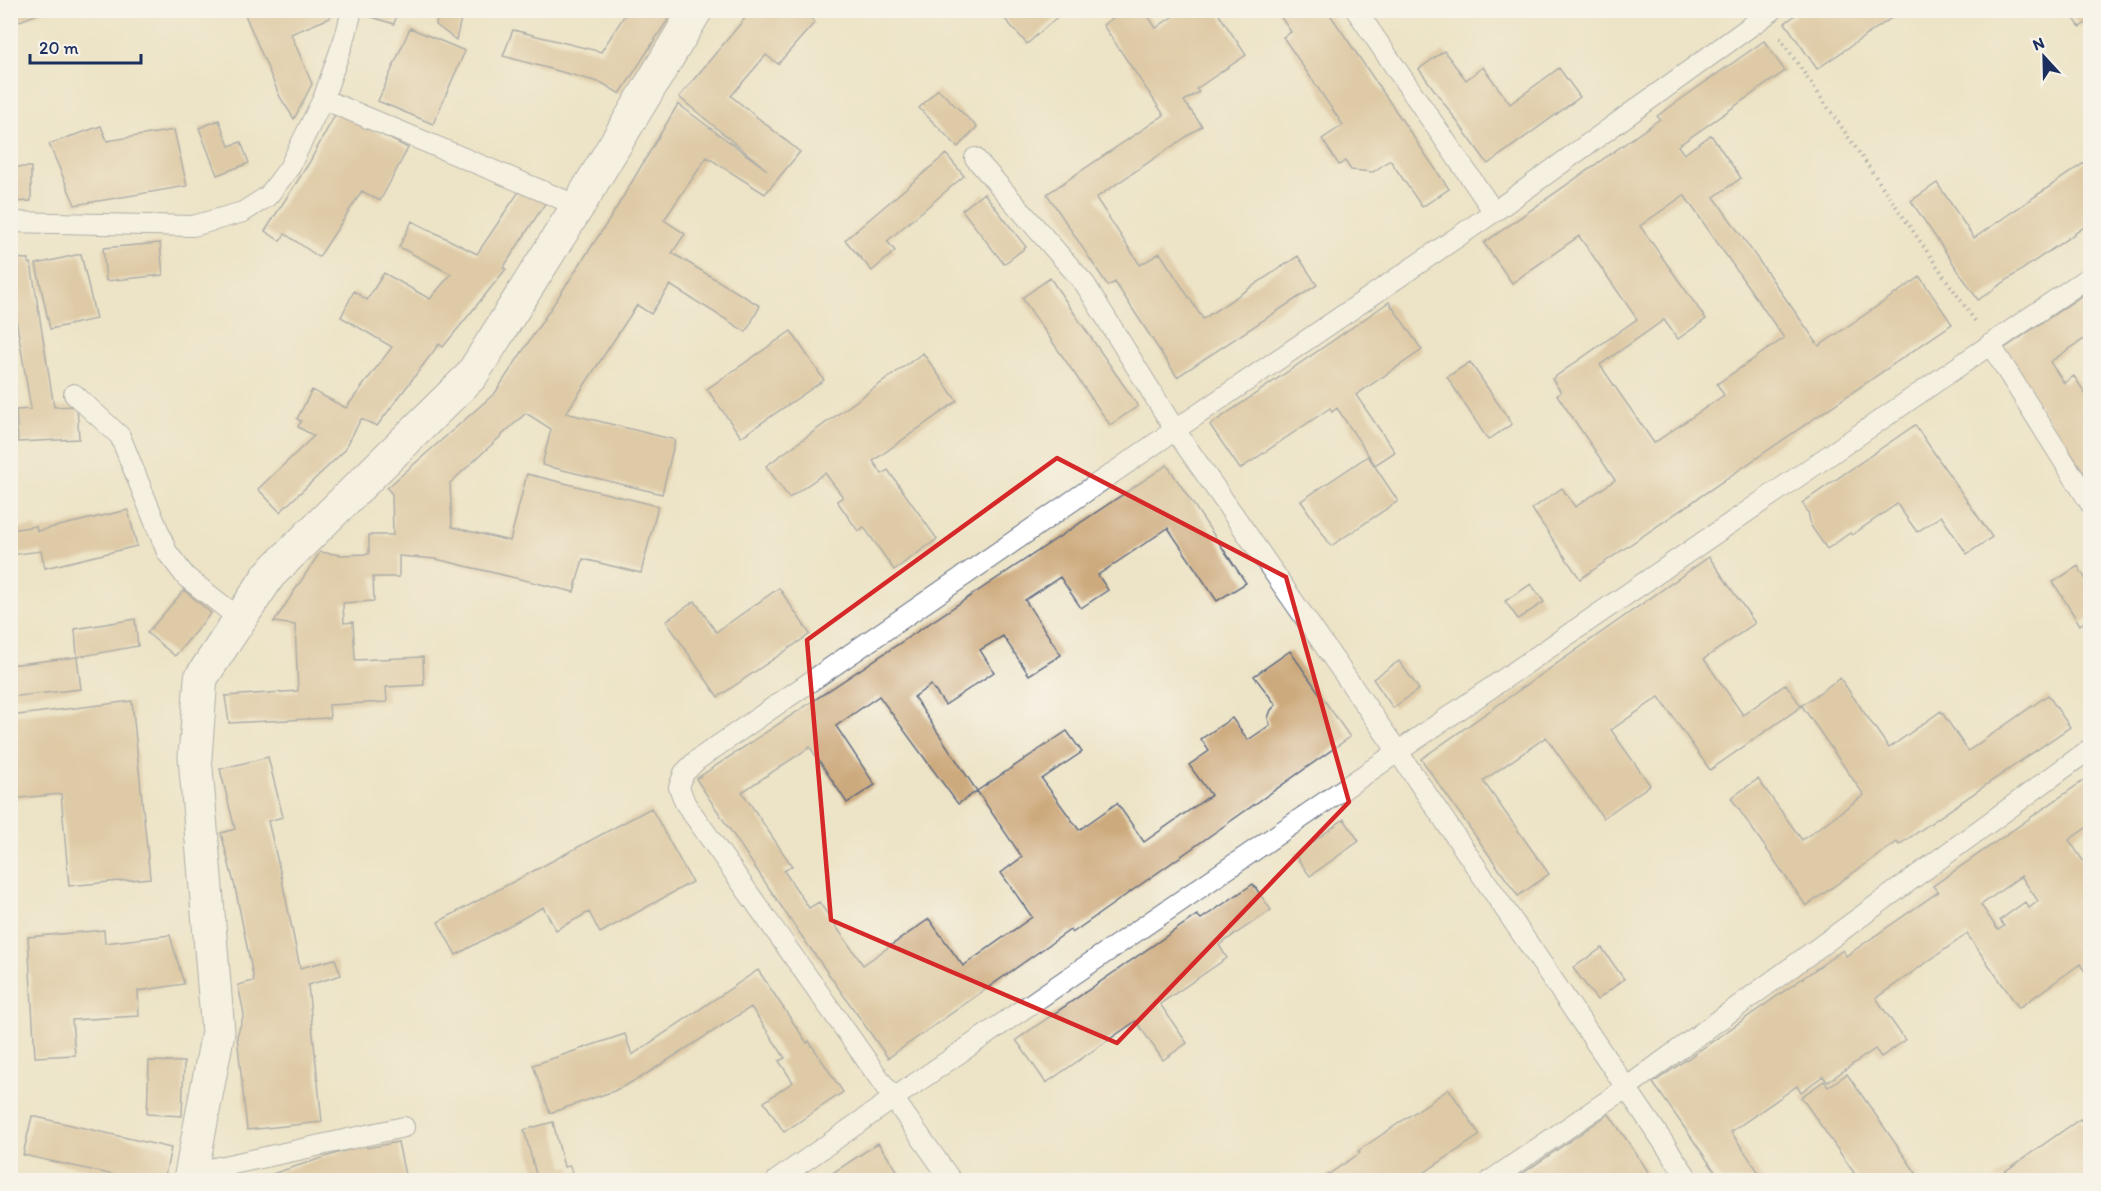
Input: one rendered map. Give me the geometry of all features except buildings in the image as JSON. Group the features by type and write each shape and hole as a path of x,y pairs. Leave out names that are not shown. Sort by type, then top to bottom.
{"street":[{"path":"190,1177 218,1032 195,757 201,678 268,575 471,376 578,206 696,10"}],"lane":[{"path":"10,222 193,226 243,212 267,196 289,168 323,99 352,10"},
{"path":"1356,10 1494,212"},
{"path":"951,1180 685,802 679,787 684,773 697,760 1494,212 1769,13"},
{"path":"323,99 578,206"},
{"path":"975,158 1085,284 1175,430 1398,752 1689,1180"},
{"path":"777,1180 2091,276"},
{"path":"1990,344 2091,503"},
{"path":"74,394 120,436 167,552 186,577 240,619"},
{"path":"1491,1180 1626,1088 2091,749"},
{"path":"190,1177 404,1127"}],"path":[{"path":"1769,13 1990,344"}],"highlighted area":[{"path":"1057,458 1286,577 1349,802 1117,1043 831,920 807,640"}]}
